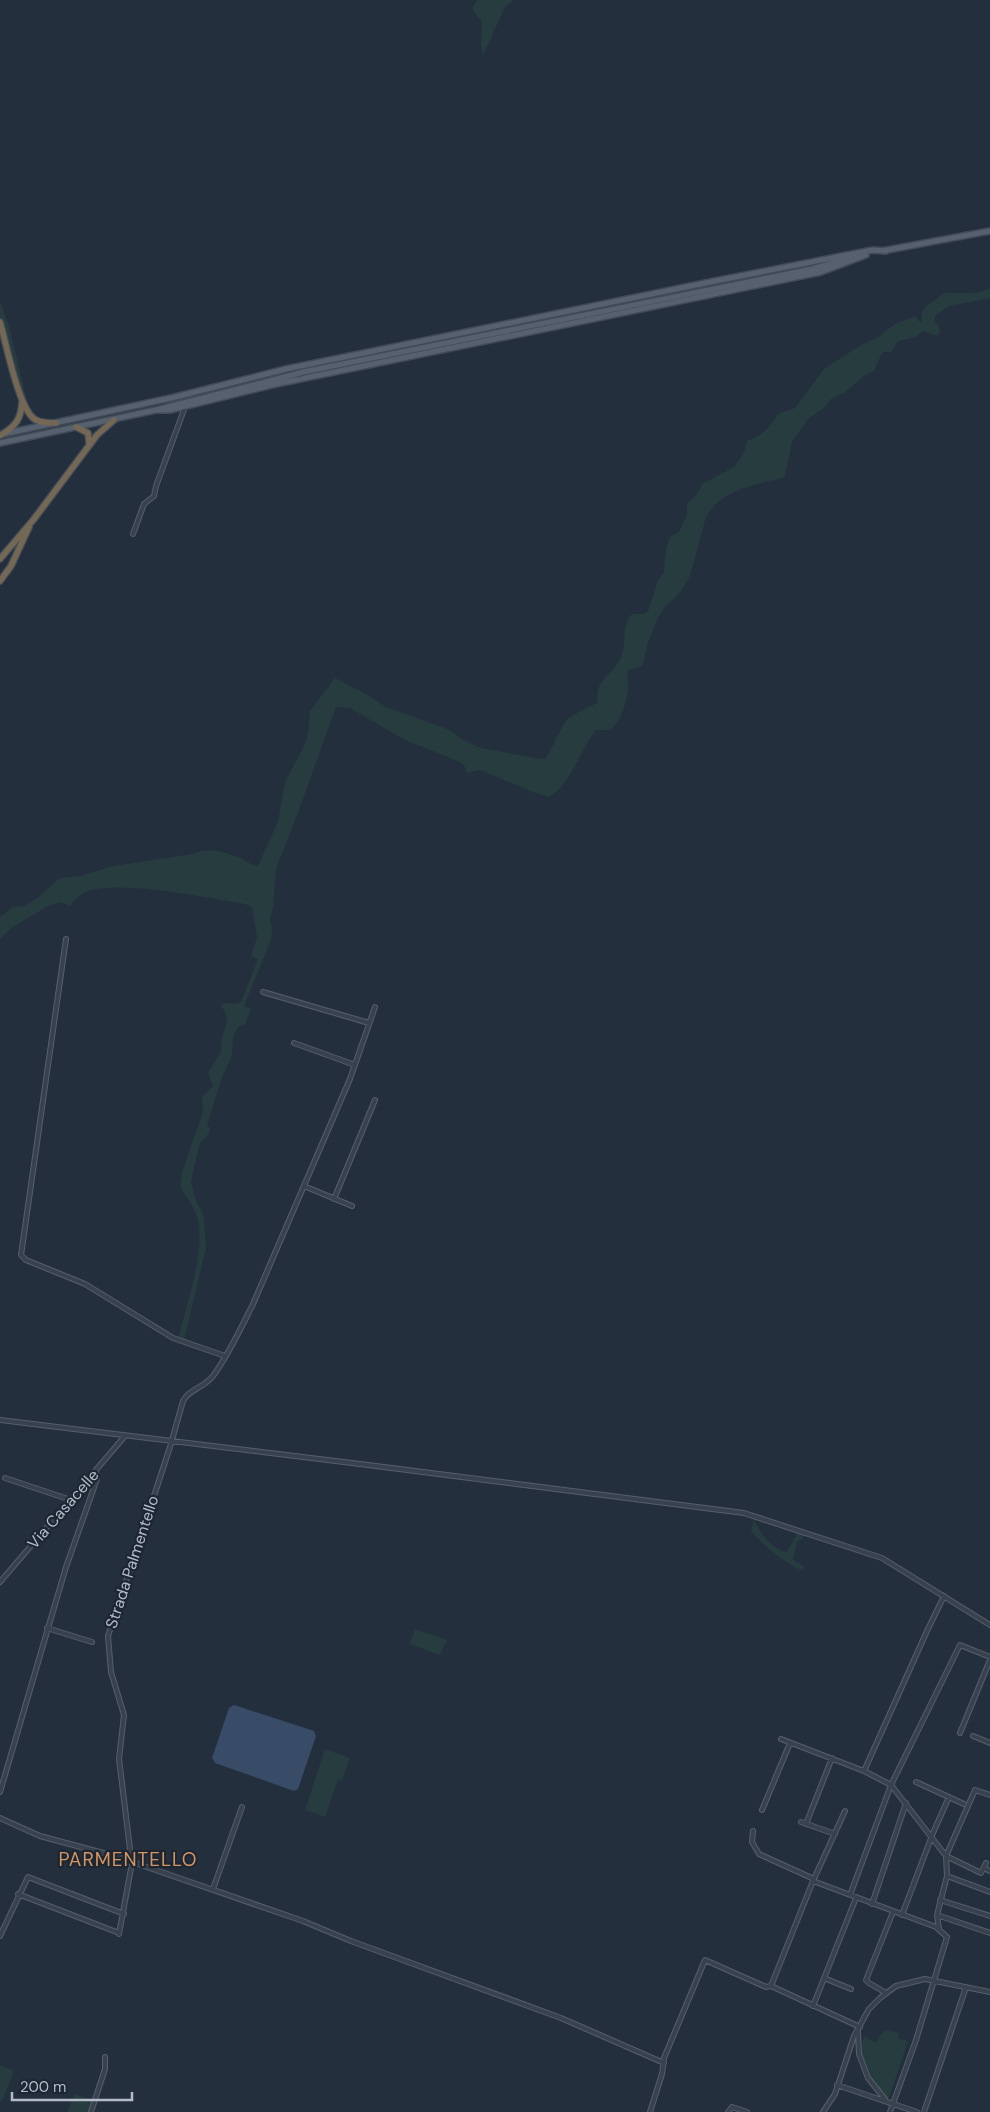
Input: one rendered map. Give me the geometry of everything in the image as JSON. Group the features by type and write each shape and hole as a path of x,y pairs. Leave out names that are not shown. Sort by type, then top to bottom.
{"highway":[{"path":"0,322 22,400 29,414 36,420 56,423"},
{"path":"0,341 6,348"},
{"path":"1,435 16,424 22,413 22,400"},
{"path":"0,559 34,518 89,445 114,420"},
{"path":"76,428 89,434 89,445"},
{"path":"0,581 11,566 34,518"}],"main road":[{"path":"156,410 185,407 298,377 303,372 812,268 886,250 990,231"},
{"path":"1,435 172,398 292,368 850,254 886,250"},
{"path":"0,443 114,420 298,377 821,272 866,255"},
{"path":"292,368 299,372 298,377"}],"street":[{"path":"133,534 144,504 154,496 185,407"},
{"path":"66,939 21,1255 26,1260 85,1284 173,1338 225,1356"},
{"path":"263,992 370,1023"},
{"name":"Strada Palmentello","path":"18,1894 119,1934 124,1914 131,1862 130,1840 119,1759 124,1715 111,1672 108,1636 185,1396 198,1389 213,1377 253,1304 355,1065 375,1007"},
{"path":"294,1042 355,1065"},
{"path":"334,1199 374,1100"},
{"path":"304,1186 352,1206"},
{"path":"0,1420 744,1513 882,1558 990,1625"},
{"name":"Via Casacelle","path":"0,1582 125,1436"},
{"path":"0,1792 47,1628 97,1479 96,1471"},
{"path":"5,1478 71,1500"},
{"path":"864,1771 944,1596"},
{"path":"47,1628 92,1642"},
{"path":"850,1896 891,1785 960,1645 990,1658 960,1733"},
{"path":"973,1736 990,1743"},
{"path":"781,1739 864,1771 891,1785 946,1856 981,1873 986,1863"},
{"path":"768,1811 762,1809 790,1743"},
{"path":"806,1824 832,1758"},
{"path":"916,1782 964,1804"},
{"path":"939,1928 937,1915 946,1876 946,1856 975,1790 990,1795"},
{"path":"902,1915 949,1797"},
{"path":"872,1904 906,1803"},
{"path":"212,1889 242,1807"},
{"path":"771,1986 814,1880 845,1811"},
{"path":"0,1818 40,1836 96,1850 303,1921 351,1941 567,2021 664,2063"},
{"path":"801,1822 835,1834"},
{"path":"752,1832 752,1842 759,1854 850,1896 939,1928 947,1937 916,2040 890,2112"},
{"path":"946,1876 990,1892"},
{"path":"0,1936 25,1880 31,1878 124,1914"},
{"path":"813,2006 856,1898"},
{"path":"940,1900 990,1916"},
{"path":"886,1993 866,1980 894,1912"},
{"path":"937,1915 990,1933"},
{"path":"650,2112 664,2063 706,1960 766,1988 771,1986 859,2029"},
{"path":"824,1978 851,1989"},
{"path":"823,2112 830,2102 837,2085 849,2046 870,2009 886,1993 896,1986 925,1979 990,1992"},
{"path":"924,2112 966,1987"},
{"path":"859,2029 859,2054 868,2078 886,2100"},
{"path":"91,2112 105,2069 105,2057"},
{"path":"837,2085 917,2112"},
{"path":"728,2112 732,2107 747,2112"}],"green space":[{"path":"478,0 514,0 505,7 483,56 481,44 482,22 473,10 473,6"},
{"path":"990,289 990,298 949,306 935,316 935,322 939,328 938,336 923,331 916,337 898,341 891,352 884,352 881,355 872,372 864,376 844,393 831,399 825,407 808,419 792,442 783,478 750,486 729,494 712,508 706,517 690,576 683,588 665,607 658,618 648,642 643,664 628,670 627,694 624,708 618,720 611,730 596,730 563,785 549,797 480,770 467,773 464,765 458,761 405,740 350,708 336,707 276,869 273,908 270,918 271,940 244,1006 251,1009 245,1024 238,1027 233,1037 232,1056 222,1077 207,1125 210,1128 209,1133 200,1143 191,1182 196,1201 204,1216 206,1248 184,1340 178,1339 194,1277 199,1244 197,1216 180,1185 182,1172 203,1112 202,1097 213,1086 208,1073 222,1050 221,1045 227,1017 221,1007 223,1003 236,1004 241,1002 258,959 251,956 257,937 252,907 245,904 166,891 104,888 85,892 70,906 61,902 50,905 11,928 0,939 0,917 13,907 23,906 36,899 60,878 80,876 113,866 205,851 216,851 258,866 278,822 285,782 305,744 310,711 335,678 368,695 386,707 450,730 463,740 481,748 540,759 546,758 565,722 571,716 597,703 599,687 621,657 627,622 632,614 644,614 648,611 658,580 664,572 666,550 670,537 679,532 687,515 687,504 697,494 702,484 734,467 744,453 747,441 757,437 772,423 778,414 795,408 824,369 861,345 878,337 895,324 915,316 921,323 922,312 926,306 945,293 975,293"},
{"path":"0,301 9,326 29,409 0,320"},
{"path":"754,1519 767,1540 781,1551 787,1552 798,1532 803,1534 803,1539 797,1541 793,1560 804,1566 803,1571 781,1559 756,1537 751,1531"},
{"path":"415,1629 447,1640 440,1655 410,1644"},
{"path":"325,1749 350,1758 342,1780 338,1779 325,1817 305,1810"},
{"path":"884,2030 899,2033 898,2038 908,2041 889,2098 876,2086 871,2078 862,2053 864,2036 876,2043"},
{"path":"0,2065 14,2071 2,2101 0,2101"},
{"path":"75,2094 93,2101 89,2112 69,2112 68,2109"}],"water":[{"path":"234,1705 314,1731 316,1736 298,1789 294,1791 215,1763 212,1758 229,1708"}],"district":[{"name":"PARMENTELLO","path":"128,1859"}]}
